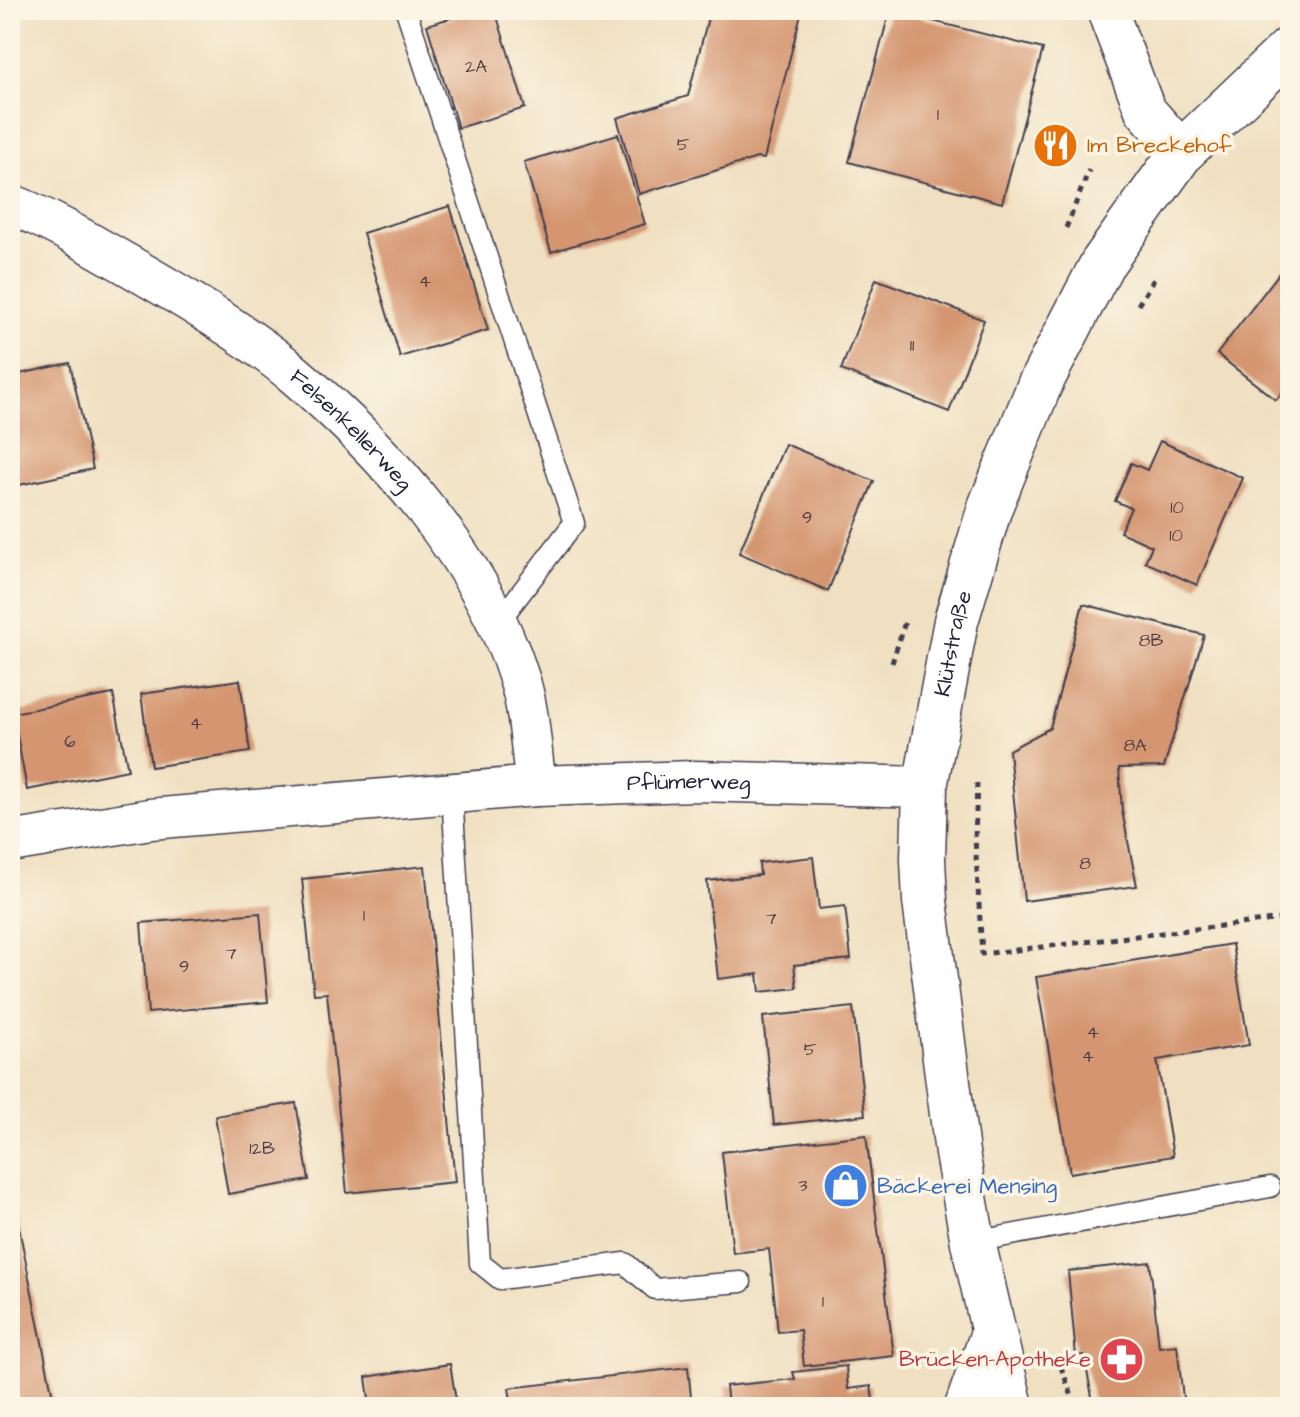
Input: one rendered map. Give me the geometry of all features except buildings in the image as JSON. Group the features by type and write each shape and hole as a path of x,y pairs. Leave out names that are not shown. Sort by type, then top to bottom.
{"main road":[{"name":"Klütstraße","path":"1011,1407 973,1242 957,1153 928,928 923,859 925,787 956,621 990,507 1035,398 1102,264 1182,152 1290,49"},
{"name":"Klütstraße","path":"993,1333 1038,1407"},
{"path":"967,1407 993,1333"}],"street":[{"path":"1107,10 1145,110 1182,152"},
{"name":"Felsenkellerweg","path":"10,204 45,218 175,292 294,373 388,466 460,558 497,624 520,680 536,786"},
{"name":"Pflümerweg","path":"10,842 150,819 536,786 694,781 925,787"}],"lane":[{"path":"406,10 574,523 497,624"},
{"path":"452,793 480,1263 500,1279 625,1263 655,1289 741,1282"},
{"path":"973,1242 1270,1187"}],"path":[{"path":"1134,311 1158,272"},
{"path":"977,780 975,838 982,954 1290,918"},
{"path":"1061,1367 1076,1407"}],"place":[{"name":"Im Breckehof","path":"1056,145"},
{"name":"Bäckerei Mensing","path":"846,1186"},
{"name":"Brücken-Apotheke","path":"1122,1359"}]}
